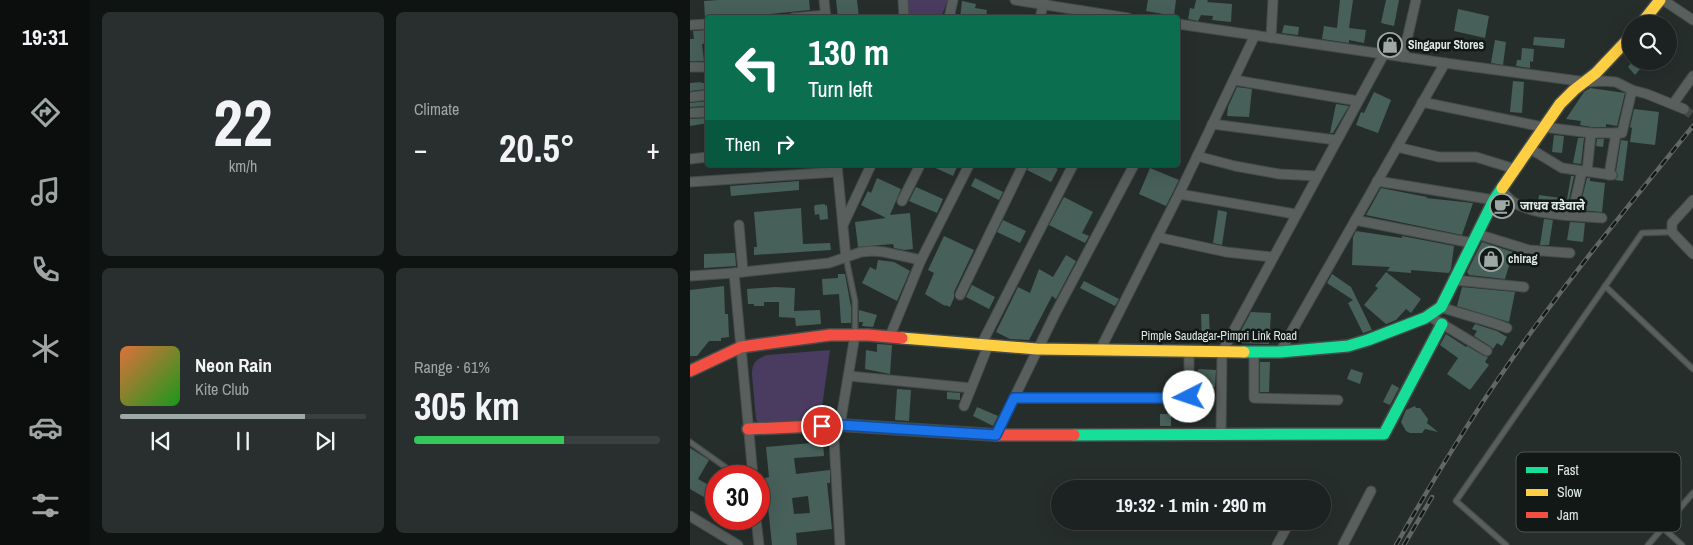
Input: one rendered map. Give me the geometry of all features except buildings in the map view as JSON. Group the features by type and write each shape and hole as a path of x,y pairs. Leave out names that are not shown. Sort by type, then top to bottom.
{"street":[{"path":"824,0 826,15"},
{"path":"903,0 904,15"},
{"path":"950,15 953,0"},
{"path":"1015,0 1044,2 1112,15"},
{"path":"1271,38 1273,0"},
{"path":"1403,57 1416,0"},
{"path":"1649,15 1662,0 1693,20"},
{"path":"1041,15 1044,2"},
{"path":"690,25 705,24"},
{"path":"1180,24 1586,82 1616,82 1632,90 1648,94 1684,109"},
{"path":"1100,350 1179,194 1255,35"},
{"path":"1507,328 1442,307 1494,200 1543,127 1560,104 1574,90 1596,74 1622,46"},
{"path":"1221,434 1222,352 1295,214 1384,54"},
{"path":"1280,352 1445,63"},
{"path":"690,68 705,66"},
{"path":"1672,104 1693,76"},
{"path":"1234,80 1358,101"},
{"path":"1422,102 1543,127 1591,133 1622,133 1632,90"},
{"path":"690,97 705,95"},
{"path":"690,113 705,112"},
{"path":"1212,124 1336,140"},
{"path":"1572,215 1585,171 1591,133"},
{"path":"1529,148 1562,168 1611,175 1616,133"},
{"path":"1397,147 1439,156 1476,157 1515,168"},
{"path":"1197,156 1235,166 1279,174 1317,176"},
{"path":"690,159 705,157"},
{"path":"844,223 870,167"},
{"path":"902,201 919,167"},
{"path":"890,336 922,260 968,167"},
{"path":"960,295 1022,167"},
{"path":"964,406 985,345 1072,167"},
{"path":"996,435 1037,349 1133,167"},
{"path":"690,182 837,168 846,258"},
{"path":"1377,181 1494,200"},
{"path":"1501,189 1512,201 1544,213 1602,218"},
{"path":"1179,194 1295,214"},
{"path":"1693,200 1672,223 1672,232 1693,254"},
{"path":"1355,220 1474,238 1529,250 1570,253"},
{"path":"739,225 738,273 741,347 751,465"},
{"path":"1157,237 1226,252 1272,258"},
{"path":"690,276 829,263 861,252 873,251 922,260"},
{"path":"1454,280 1524,287"},
{"name":"Pimple Saudagar-Pimpri Link Road","path":"690,370 741,347 830,335 890,336 1037,349 1280,352 1348,346 1429,316 1442,307"},
{"path":"1429,316 1487,351"},
{"path":"748,429 840,425 996,435 1384,434 1442,324"},
{"path":"840,545 834,439 840,425 855,335"},
{"path":"1014,398 1187,398 1189,394 1188,351"},
{"path":"1254,352 1254,398 1338,400"},
{"path":"848,376 971,388"},
{"path":"1343,545 1371,491"},
{"path":"690,516 738,545"},
{"path":"757,530 759,545"},
{"path":"1277,545 1285,530"}],"lane":[{"path":"1506,545 1456,500 1642,233 1672,232"},
{"path":"846,258 855,301 855,335"},
{"path":"1605,286 1693,369"},
{"path":"690,442 722,465"},
{"path":"1681,507 1693,493"},
{"path":"1648,545 1659,532"},
{"path":"1667,532 1682,545"}],"shaded area":[{"path":"908,0 948,0 942,15 909,15"},
{"path":"830,350 820,421 758,422 756,419 752,374 755,362 767,355"}],"tunnel":[{"path":"1684,109 1693,116"}],"railway":[{"path":"1396,545 1460,438 1523,343 1594,249 1693,126"},
{"path":"1404,545 1432,497"}],"traffic: fast":[{"path":"1244,352 1280,352 1348,346 1425,318 1441,307 1494,200 1502,188"},
{"path":"1074,435 1384,434 1442,324"}],"traffic: slow":[{"path":"1648,15 1660,0"},
{"path":"1502,188 1560,104 1596,73 1622,46"},
{"path":"902,338 1037,349 1244,352"}],"traffic: jam":[{"path":"690,371 741,347 830,335 868,335 902,338"},
{"path":"748,429 840,425 996,435 1074,435"}],"place":[{"name":"Singapur Stores","path":"1390,45"},
{"name":"जाधव वडेवाले","path":"1502,206"},
{"name":"chirag","path":"1491,259"}],"route":[{"path":"822,426 840,425 996,435 1014,398 1189,397"}]}
